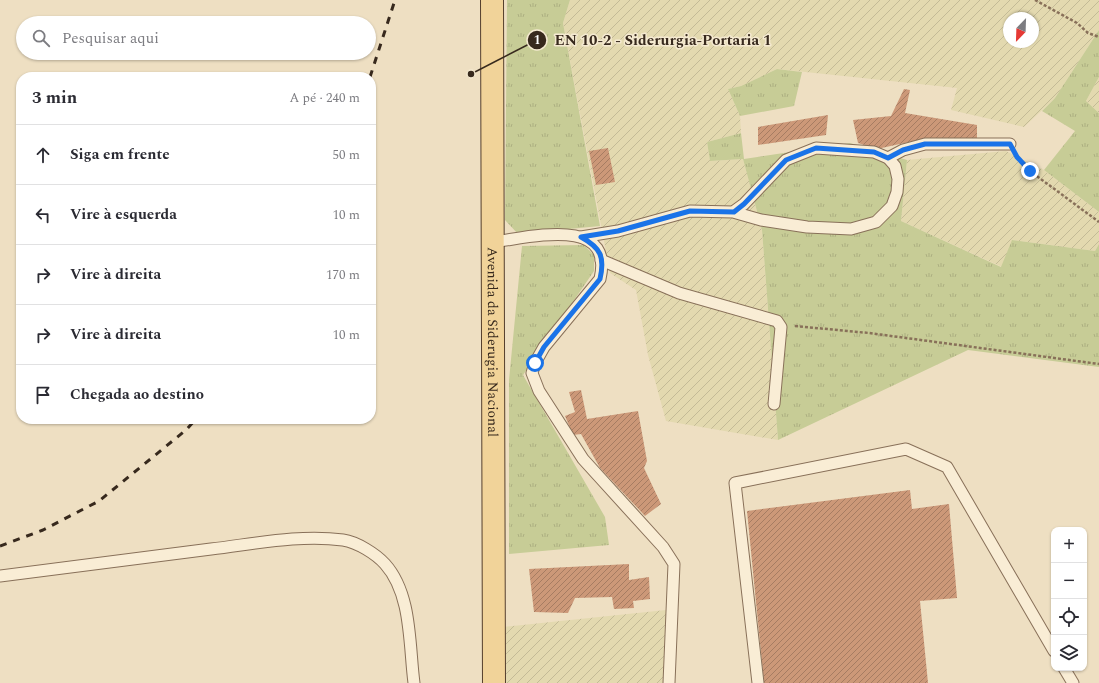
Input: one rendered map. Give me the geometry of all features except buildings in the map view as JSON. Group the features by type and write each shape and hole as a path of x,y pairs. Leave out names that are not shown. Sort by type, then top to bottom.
{"main road":[{"name":"Avenida da Siderugia Nacional","path":"492,0 494,683"}],"lane":[{"path":"888,158 903,150 925,144 1010,144"},
{"path":"581,237 618,231 690,211 734,212 761,220 807,227 851,229 876,222 892,206 897,192 898,179 895,166 888,158 874,152 816,148 786,160 744,204 734,212"},
{"path":"493,242 567,234 581,237 594,244 600,253 602,268 600,279 544,347 535,363 532,373 539,391 583,459 663,547 674,564 668,683"},
{"path":"601,260 679,293 780,324 780,351 774,404"},
{"path":"758,683 735,483 906,449 948,467 1051,646"},
{"path":"0,576 267,542 319,538 345,540 366,550 384,564 398,584 405,605 414,683"},
{"path":"1066,671 1073,683"}],"path":[{"path":"1035,0 1077,23 1088,33 1099,37"},
{"path":"1010,144 1017,157 1030,171 1099,222"},
{"path":"780,324 869,333 1099,364"}],"shaded area":[{"path":"570,0 1099,0 1099,30 1055,98 1024,127 951,110 957,88 777,69 741,86 728,89 740,116 741,133 707,142 710,161 743,159 762,230 778,440 666,421 648,355 636,290 610,273 563,23"},
{"path":"1099,77 1099,113 1086,101"},
{"path":"1006,151 1044,170 1099,212 1099,244 1095,251 1013,240 1002,267 901,221 907,160"},
{"path":"678,610 673,683 505,683 502,627"}],"green space":[{"path":"507,0 570,0 563,23 600,226 518,234 505,220"},
{"path":"1099,30 1099,77 1086,101 1099,113 1099,212 1044,170 1075,131 1042,111 1055,98"},
{"path":"777,69 802,72 794,106 740,116 728,89 741,86"},
{"path":"741,133 744,159 850,143 907,160 901,221 1001,267 1012,240 1095,251 1099,244 1099,367 968,350 778,440 762,230 743,159 710,161 707,142"},
{"path":"584,245 594,255 594,271 523,375 605,517 609,545 509,554 509,380 522,246"}],"railway":[{"path":"376,59 395,0"},
{"path":"372,72 376,60"},
{"path":"0,546 43,530 99,501 191,424"}],"place":[{"name":"EN 10-2 - Siderurgia-Portaria 1","path":"471,74"}],"route":[{"path":"535,363 544,347 600,279 602,268 600,253 594,244 581,237 618,231 690,211 734,212 744,204 786,160 816,148 874,152 888,158 903,150 925,144 1010,144 1017,157 1030,171"}]}
